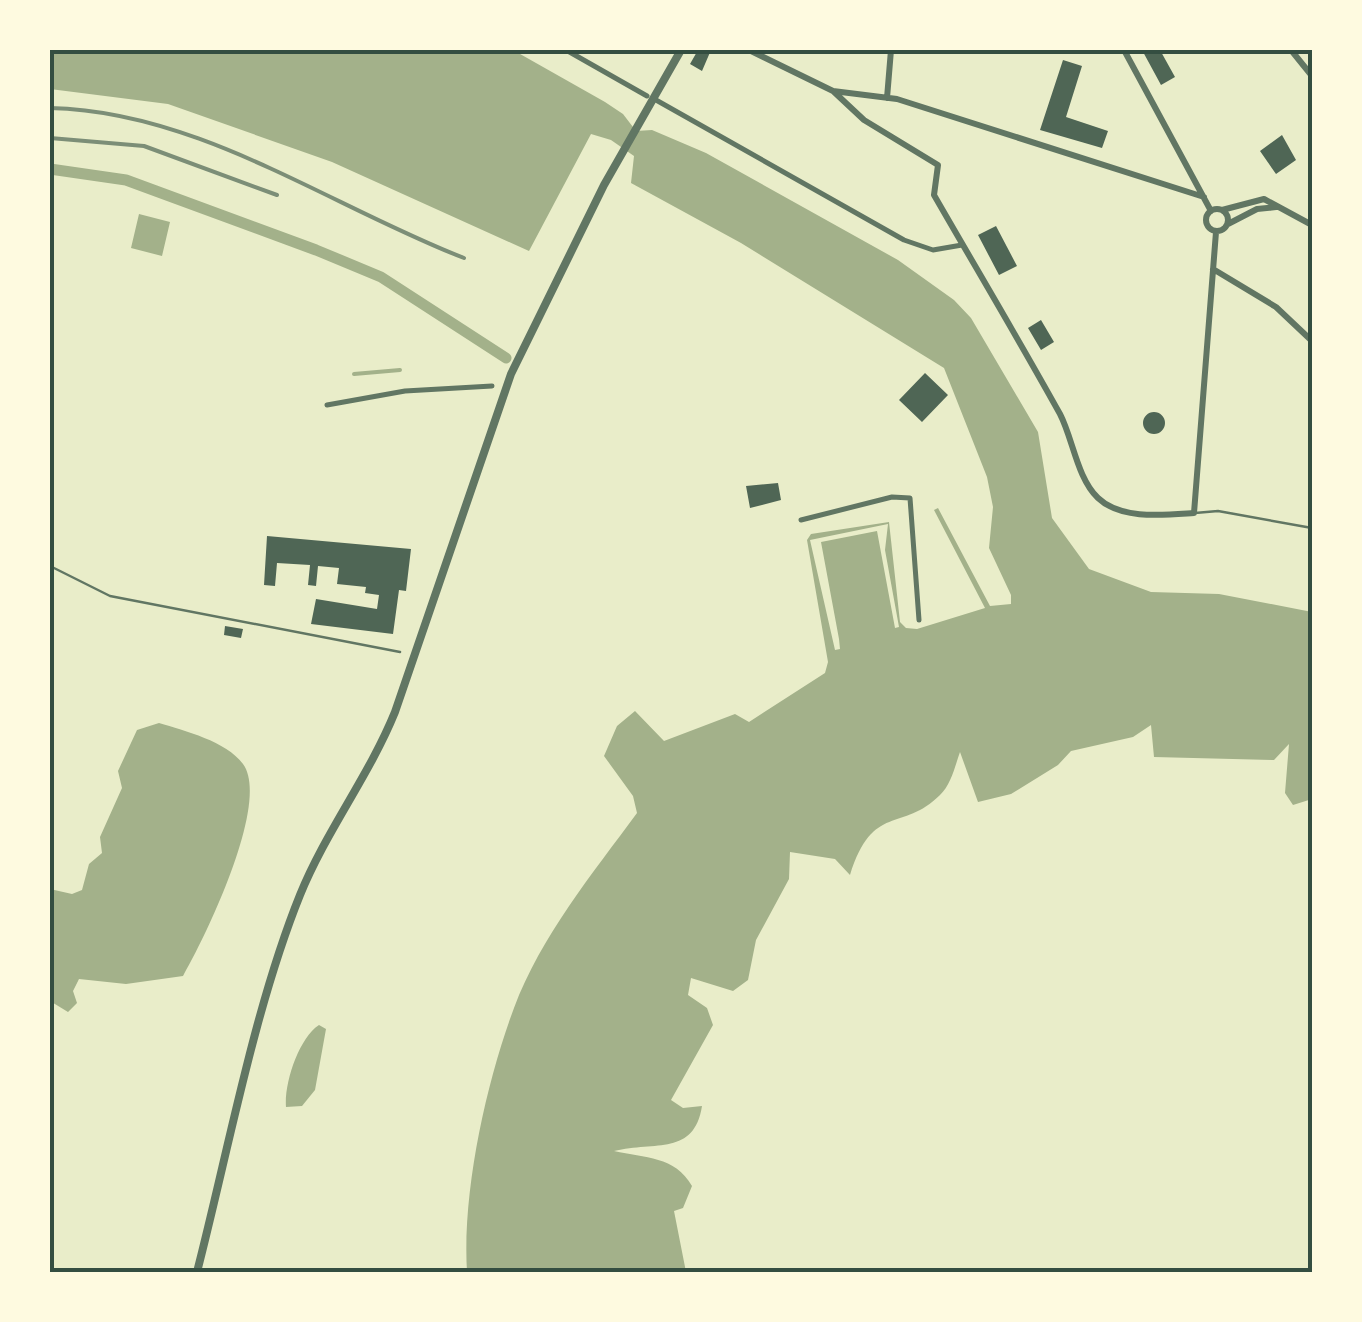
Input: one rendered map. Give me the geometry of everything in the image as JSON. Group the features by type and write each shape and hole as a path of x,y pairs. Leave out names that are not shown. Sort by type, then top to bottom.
{"street":[{"path":"566,50 647,96"},
{"path":"197,1272 292,916 390,724 511,374 624,148 681,50"},
{"path":"749,50 833,91 864,120 938,165 934,195 1062,419 1090,489 1100,500 1143,514 1194,513 1216,232"},
{"path":"888,98 891,50"},
{"path":"1124,50 1211,210 1206,223 1216,232"},
{"path":"1291,50 1312,76"},
{"path":"833,91 888,98 1204,197"},
{"path":"656,100 904,240 933,250 962,245"},
{"path":"1211,210 1261,199 1312,225"},
{"path":"1216,232 1256,209 1278,207"},
{"path":"1222,210 1228,225"},
{"path":"1213,269 1269,302 1312,341"},
{"path":"326,405 404,390 492,386"},
{"path":"800,520 892,497 910,498 918,620"}],"lane":[{"path":"1194,513 1218,511 1312,528"},
{"path":"50,566 110,596 400,652"}],"shaded area":[{"path":"50,50 513,50 605,102 623,114 636,131 652,130 706,153 898,260 954,300 971,318 1038,432 1052,518 1089,569 1151,592 1219,594 1312,612 1312,799 1293,805 1285,793 1289,744 1274,760 1154,757 1151,725 1133,737 1071,751 1058,765 1011,794 978,802 960,752 944,791 926,806 889,822 868,837 850,875 835,859 790,852 789,879 756,940 748,980 733,991 691,978 688,995 707,1008 713,1025 671,1100 683,1108 702,1106 698,1122 691,1133 671,1144 614,1151 668,1164 692,1186 683,1208 674,1211 686,1272 467,1272 468,1208 478,1138 514,1008 553,930 637,813 633,796 604,756 617,726 635,711 664,741 735,714 749,722 825,673 828,662 807,540 811,534 889,522 900,622 906,628 917,629 985,608 934,510 938,508 990,606 1011,604 1011,595 989,548 993,507 987,477 944,368 741,243 631,183 634,156 611,140 591,134 529,251 332,162 168,104 50,89"},
{"path":"139,214 170,222 162,256 131,248"},
{"path":"159,723 216,743 243,764 249,782 249,808 232,870 183,976 126,984 79,979 73,991 77,1003 68,1012 50,1001 50,889 72,894 82,890 89,864 102,853 100,837 122,788 118,771 137,730"},
{"path":"319,1025 326,1029 315,1090 302,1106 286,1107 294,1062 305,1040"}],"pier":[{"path":"888,524 885,550 899,627 895,628 877,531 821,542 839,639 840,649 835,650 810,540"}],"building":[{"path":"698,50 711,50 702,71 690,64"},
{"path":"1142,50 1160,50 1175,77 1161,85"},
{"path":"1063,60 1082,66 1066,117 1108,131 1102,148 1040,130"},
{"path":"1282,135 1296,160 1276,174 1260,151"},
{"path":"996,226 1017,266 999,275 978,235"},
{"path":"1041,320 1054,342 1041,350 1028,328"},
{"path":"925,373 948,395 922,422 899,400"},
{"path":"1154,412 1162,415 1162,431 1154,434 1146,431 1143,423 1146,415"},
{"path":"778,483 781,500 750,508 746,486"},
{"path":"267,536 411,549 406,591 399,590 393,634 311,624 316,599 377,609 379,595 365,593 366,587 337,584 339,568 318,566 316,586 308,585 310,565 277,563 275,586 264,585"},
{"path":"225,626 243,629 241,638 224,635"}],"waterway":[{"path":"50,169 126,180 316,250 381,277 506,358"},
{"path":"354,374 400,370"}],"railway":[{"path":"50,108 105,113 211,143 464,258"},
{"path":"50,138 144,146 277,195"}]}
